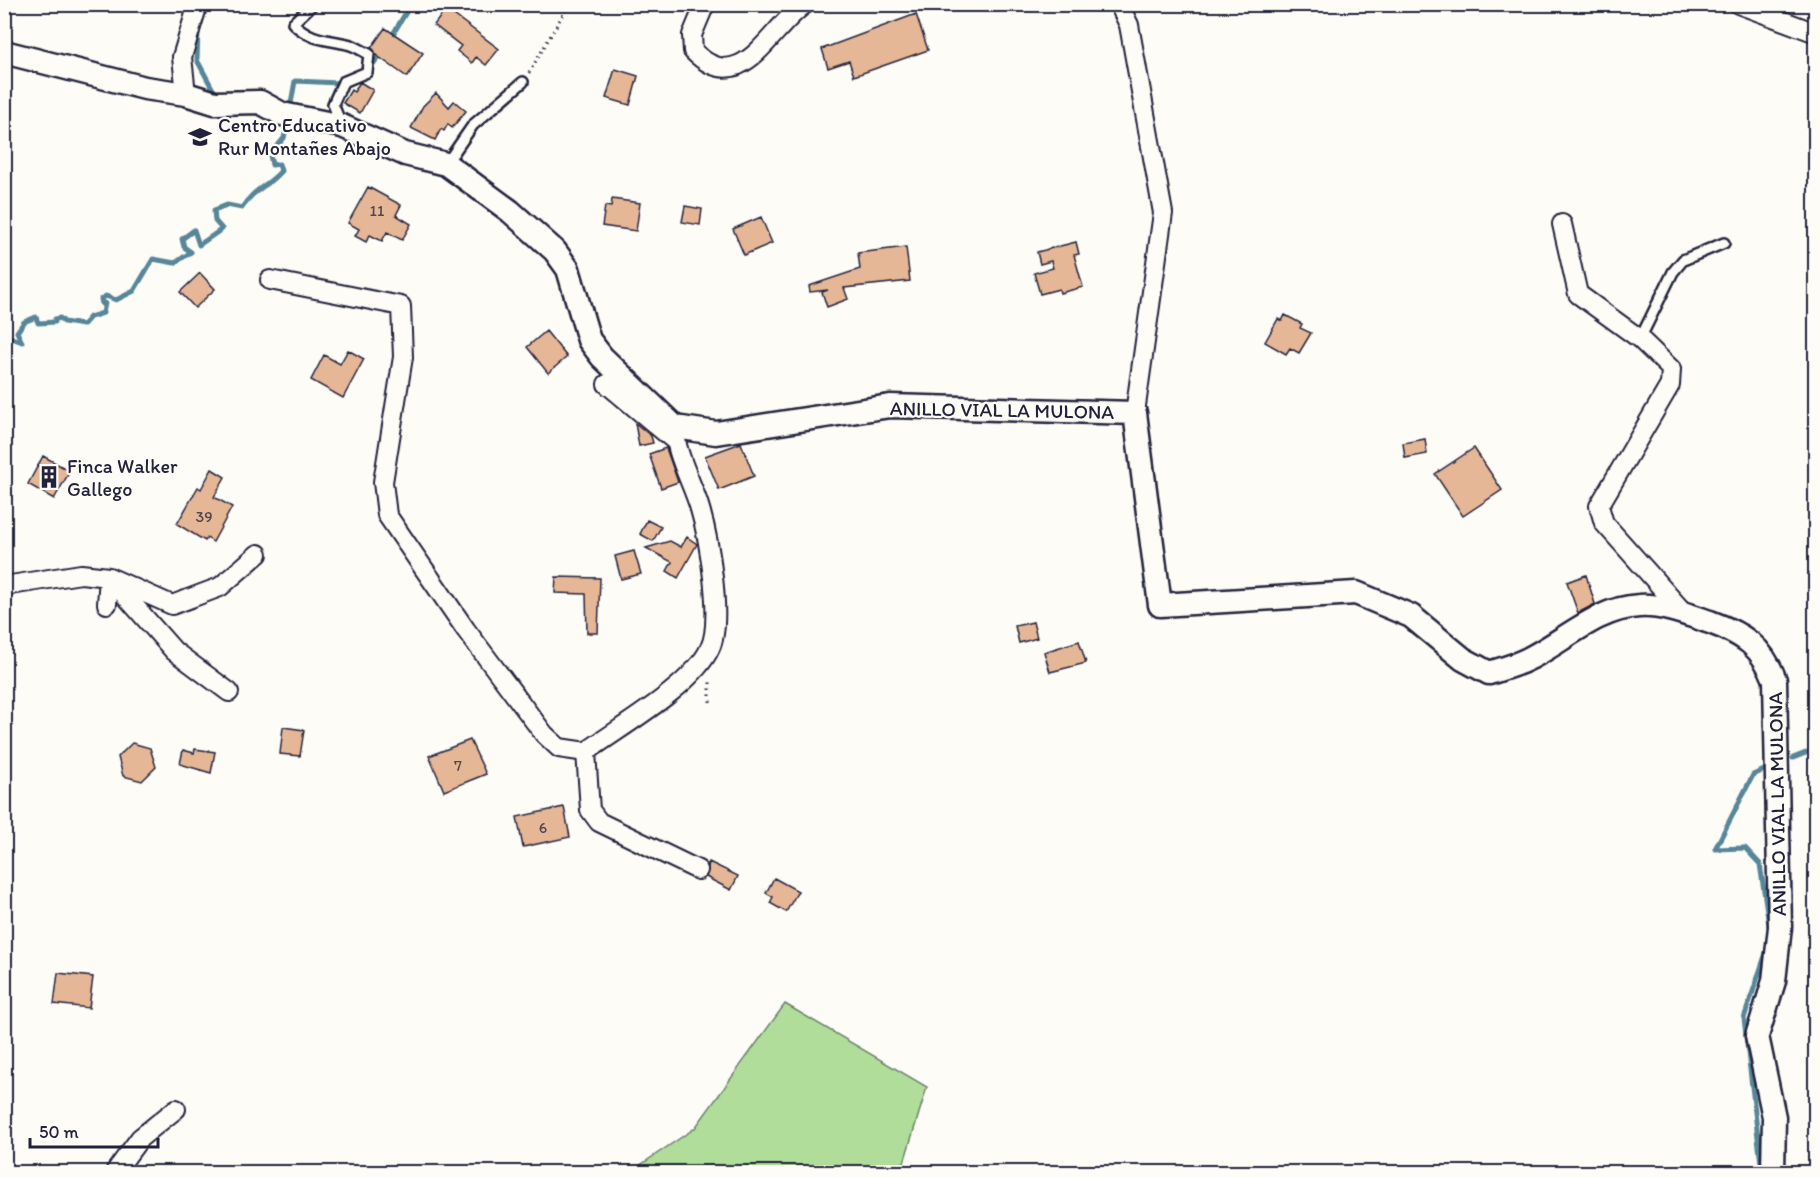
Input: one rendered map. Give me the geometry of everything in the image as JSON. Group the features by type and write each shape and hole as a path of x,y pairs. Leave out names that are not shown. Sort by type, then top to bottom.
{"street":[{"path":"705,4 692,35 693,51 705,62 722,68 731,67 756,56 790,14 805,4"},
{"path":"1738,4 1815,33"},
{"path":"1121,8 1129,25 1163,213 1135,413"},
{"path":"186,94 182,57 196,11"},
{"path":"4,52 145,88 224,102 260,102 282,114 342,126 405,154 446,164 510,211 555,251 568,269 589,340 674,434 693,483 709,549 715,608 711,647 693,674 586,753 559,748 544,734 466,630 387,516 383,482 404,357 401,306 270,280"},
{"path":"1562,224 1578,294 1640,339 1671,369 1670,385 1599,506 1604,523 1685,614"},
{"path":"607,384 674,434"},
{"name":"ANILLO VIAL LA MULONA","path":"674,434 716,433 890,406 1135,413 1160,605 1356,593 1411,616 1463,659 1489,673 1527,659 1604,615 1639,606 1685,614 1727,628 1755,645 1768,663 1775,681 1780,927 1774,981 1757,1036 1774,1118 1773,1173"},
{"path":"4,586 81,574 109,577 172,605 220,587 258,554"},
{"path":"107,604 109,577"},
{"path":"109,577 174,651 229,692"},
{"path":"586,753 590,810 599,822 698,870"},
{"path":"115,1173 140,1138 176,1109"}],"lane":[{"path":"313,4 293,23 304,34 329,43 348,44 369,54 367,72 344,82 333,104 342,126"},
{"path":"446,164 473,125 523,82"},
{"path":"1640,339 1673,272 1683,260 1724,243"}],"path":[{"path":"523,82 569,4"},
{"path":"1121,8 1169,4"}],"green space":[{"path":"785,1004 927,1087 901,1172 630,1172 695,1128"}],"building":[{"path":"446,9 499,49 486,65 476,57 472,63 457,51 461,46 434,25"},
{"path":"916,14 928,50 854,76 849,61 828,68 822,49"},
{"path":"385,28 423,53 407,77 376,55 371,48"},
{"path":"615,69 638,76 630,105 606,98"},
{"path":"360,82 373,90 360,113 343,103 351,90 354,92"},
{"path":"436,93 449,107 454,101 466,111 452,128 448,124 444,131 441,129 435,140 411,128 423,106"},
{"path":"368,187 401,205 396,215 411,224 402,240 387,232 382,241 370,235 366,242 355,236 359,229 348,223"},
{"path":"612,199 640,203 636,231 602,226 605,206 611,207"},
{"path":"685,206 702,209 700,225 682,222"},
{"path":"761,217 772,243 744,255 733,229"},
{"path":"1076,242 1079,254 1074,255 1083,287 1060,293 1059,289 1040,294 1034,273 1053,268 1051,261 1040,264 1037,252"},
{"path":"906,247 910,281 844,288 848,299 827,307 822,292 828,290 810,292 809,286 860,269 858,253"},
{"path":"200,273 215,289 195,308 180,292"},
{"path":"1285,315 1302,324 1300,328 1311,333 1299,353 1290,348 1286,354 1265,342 1278,319 1282,321"},
{"path":"546,331 567,357 548,373 527,347"},
{"path":"348,350 364,359 343,398 311,380 324,355 340,364"},
{"path":"635,423 651,436 653,443 639,446"},
{"path":"1425,439 1427,454 1405,458 1403,443"},
{"path":"741,443 754,476 719,490 705,456"},
{"path":"666,448 678,482 661,488 649,454"},
{"path":"1474,448 1502,490 1463,516 1435,474"},
{"name":"Finca Walker Gallego","path":"43,456 70,471 54,499 28,484"},
{"path":"212,469 225,477 214,497 232,507 213,542 207,538 205,541 177,524 198,487 201,489"},
{"path":"647,520 661,527 653,541 640,534"},
{"path":"687,537 697,544 678,578 667,571 672,562 646,548 670,541 681,547"},
{"path":"634,551 641,574 621,579 615,556"},
{"path":"1586,575 1595,604 1578,613 1567,582"},
{"path":"556,577 600,578 598,633 587,633 586,594 555,593"},
{"path":"1033,622 1037,638 1019,643 1015,626"},
{"path":"1079,641 1086,663 1050,672 1044,652"},
{"path":"283,727 304,730 300,756 280,754"},
{"path":"470,740 486,774 444,791 429,756"},
{"path":"132,743 150,748 156,767 142,781 123,776 118,757"},
{"path":"195,749 215,752 211,773 180,764 183,750 194,753"},
{"path":"564,807 570,837 523,847 517,817"},
{"path":"709,862 738,876 731,890 706,877"},
{"path":"774,878 798,891 786,912 770,903 773,897 766,893"},
{"path":"58,973 93,977 89,1008 54,1004"}],"waterway":[{"path":"390,39 411,4"},
{"path":"198,30 197,60 217,97"},
{"path":"374,63 382,52"},
{"path":"290,109 295,81 339,83 344,80"},
{"path":"4,344 7,336 22,342 17,332 24,322 36,317 38,323 55,322 55,319 60,318 64,322 83,325 90,317 103,313 105,303 102,304 101,299 106,296 116,300 134,291 153,259 175,263 191,252 184,247 182,239 194,230 199,245 222,229 215,221 214,210 227,205 242,208 250,197 281,171 279,164 272,165 270,155 284,138 288,121"},
{"path":"1793,758 1816,749"},
{"path":"1764,770 1753,775 1715,849 1745,848 1760,864 1770,932"},
{"path":"1762,1172 1744,1018 1768,947"}],"place":[{"name":"Centro Educativo Rur Montañes Abajo","path":"200,137"},
{"name":"Finca Walker Gallego","path":"49,477"}]}
